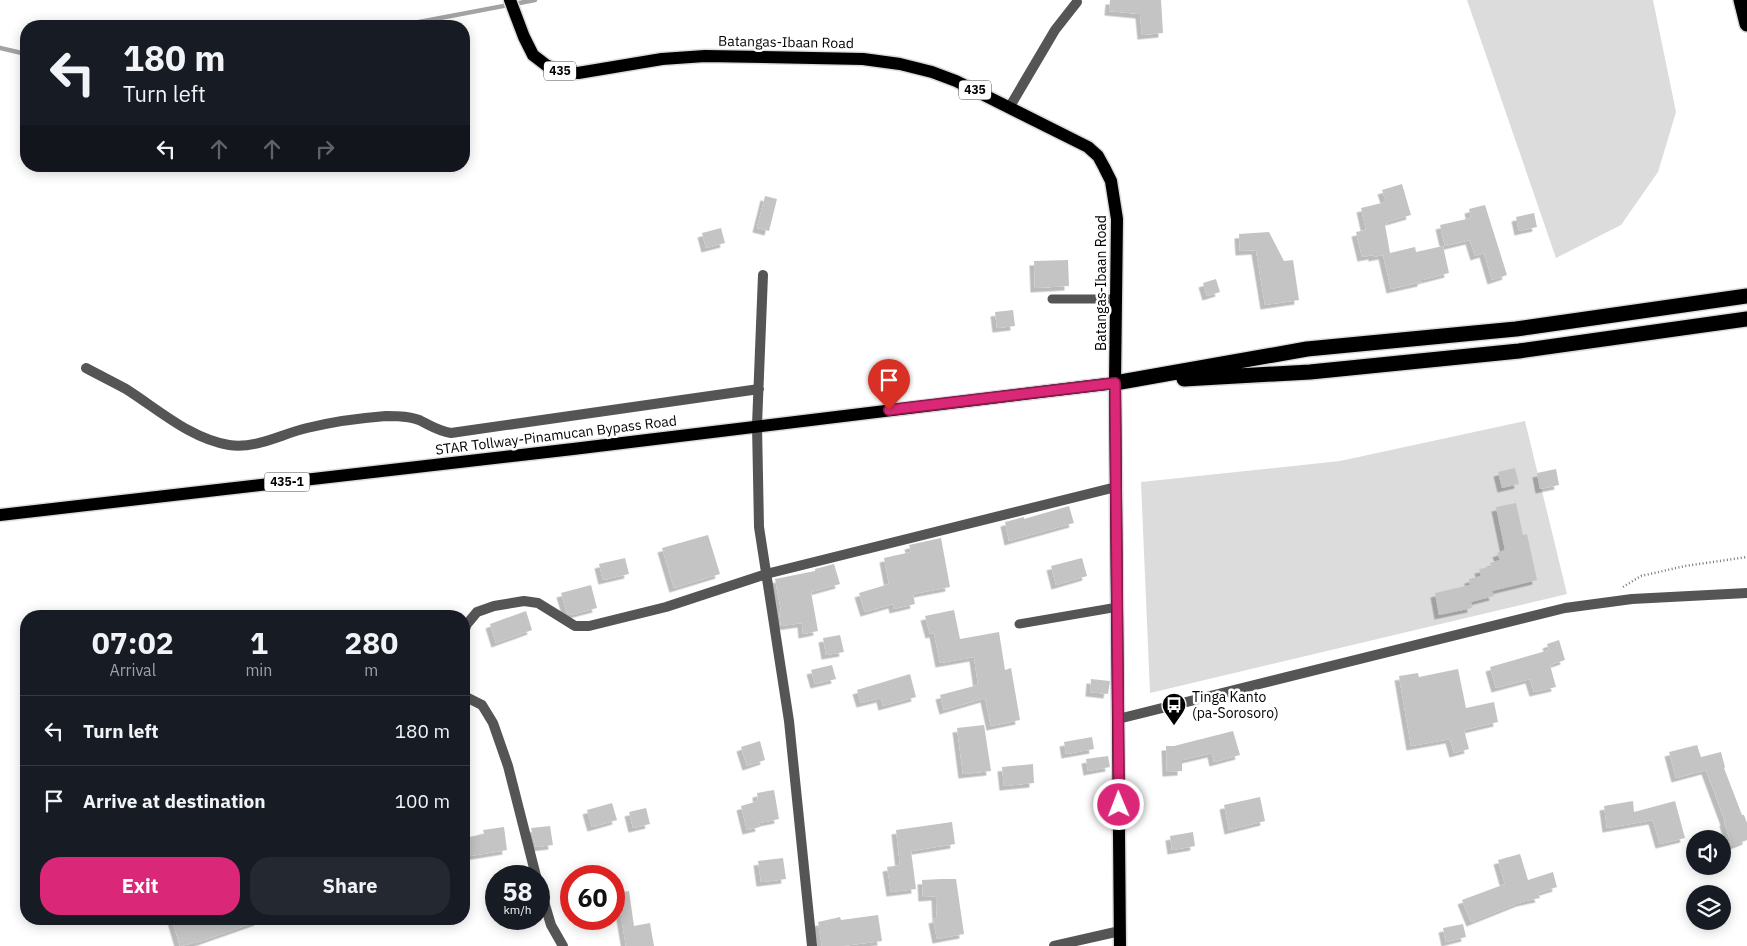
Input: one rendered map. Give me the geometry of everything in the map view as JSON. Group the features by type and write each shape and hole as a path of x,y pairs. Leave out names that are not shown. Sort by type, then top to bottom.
{"highway":[{"path":"1741,0 1747,24"},
{"path":"1115,383 1307,349 1516,329 1747,296"},
{"path":"1115,383 1310,372 1519,351 1747,319"}],"main road":[{"name":"Batangas-Ibaan Road","path":"510,0 533,55 562,72 578,73 662,59 705,56 863,59 900,64 932,72 956,81 1088,147 1098,156 1111,181 1117,219 1115,383 1120,946"},
{"name":"STAR Tollway-Pinamucan Bypass Road","path":"0,516 1115,383"}],"street":[{"path":"1009,108 1055,30 1077,2"},
{"path":"763,275 757,425 759,527 789,721 812,946"},
{"path":"86,368 124,388 196,434 230,445 247,445 270,441 291,432 307,428 365,418 407,417 422,421 440,431 450,433 759,389"},
{"path":"470,620 477,612 494,606 524,601 538,603 575,626 589,626 666,607 766,574 1116,487"},
{"path":"1118,718 1565,608 1598,602 1632,599 1747,593"},
{"path":"470,699 482,705 493,722 508,766 533,865"},
{"path":"550,922 563,946"},
{"path":"1054,946 1120,931"}],"lane":[{"path":"1052,299 1117,298"},
{"path":"1019,624 1118,607"}],"path":[{"path":"1598,602 1641,576 1685,566 1747,557"}],"shaded area":[{"path":"1467,0 1653,0 1676,112 1658,172 1621,225 1556,258"},
{"path":"1525,421 1567,594 1150,693 1141,482 1340,461"}],"building":[{"path":"1110,0 1161,0 1163,33 1142,35 1140,14 1109,11"},
{"path":"1402,184 1411,215 1387,222 1388,225 1385,225 1390,253 1415,247 1416,252 1443,246 1449,273 1391,289 1383,255 1362,257 1356,232 1366,230 1361,208 1386,202 1382,190"},
{"path":"765,196 777,199 769,231 757,228"},
{"path":"1485,205 1507,275 1492,280 1484,253 1475,256 1470,240 1445,246 1440,225 1471,218 1469,209"},
{"path":"1534,213 1537,227 1519,231 1516,217"},
{"path":"721,228 725,243 706,248 702,233"},
{"path":"1269,232 1284,261 1293,260 1299,300 1265,305 1256,250 1240,251 1239,234"},
{"path":"1068,260 1069,286 1035,288 1034,261"},
{"path":"1216,279 1220,292 1207,296 1203,283"},
{"path":"1013,310 1015,326 997,328 995,312"},
{"path":"1515,468 1519,484 1502,488 1498,472"},
{"path":"1556,469 1559,485 1540,489 1537,473"},
{"path":"1516,503 1523,535 1527,534 1537,580 1492,591 1494,596 1471,602 1472,608 1439,615 1435,593 1470,585 1469,579 1481,576 1479,569 1491,567 1490,563 1500,560 1497,553 1505,550 1496,507"},
{"path":"1069,506 1074,523 1009,541 1005,522 1024,517 1024,519"},
{"path":"708,535 720,574 674,588 662,548"},
{"path":"941,538 950,587 913,594 915,604 894,609 893,604 865,612 859,593 889,584 884,558 911,552 909,545"},
{"path":"625,558 629,574 603,580 599,564"},
{"path":"1082,558 1087,576 1056,585 1051,566"},
{"path":"834,564 840,584 811,592 818,631 803,634 802,623 781,626 779,610 781,610 775,579 815,571 815,569"},
{"path":"591,585 597,608 570,615 567,613 561,593"},
{"path":"954,610 960,639 999,632 1005,670 1011,668 1020,720 991,726 985,698 944,710 940,695 978,685 974,657 940,663 934,633 930,634 925,616"},
{"path":"526,611 532,630 496,643 490,624"},
{"path":"840,635 844,652 826,655 823,638"},
{"path":"1559,640 1565,660 1550,665 1556,687 1534,692 1530,679 1496,688 1490,667 1549,650 1547,644"},
{"path":"832,665 836,679 815,684 811,670"},
{"path":"1458,669 1466,708 1494,702 1498,722 1464,730 1469,749 1454,753 1450,739 1411,746 1399,676 1418,673 1419,677"},
{"path":"910,674 916,697 883,706 881,698 861,703 857,690"},
{"path":"1091,679 1110,681 1108,694 1090,692"},
{"path":"984,725 991,771 963,774 957,728"},
{"path":"1233,731 1240,755 1214,762 1212,753 1182,760 1182,771 1167,772 1166,746 1174,746"},
{"path":"1092,737 1094,749 1066,754 1064,742"},
{"path":"760,741 765,760 747,766 741,747"},
{"path":"1697,745 1701,757 1721,752 1724,768 1742,815 1744,815 1747,823 1747,840 1732,846 1731,830 1727,830 1706,770 1676,778 1669,752"},
{"path":"1108,756 1110,767 1088,771 1086,759"},
{"path":"1033,764 1034,783 1004,786 1002,767"},
{"path":"774,790 779,819 759,823 760,827 747,830 741,806 758,801 757,793"},
{"path":"1260,797 1265,821 1229,830 1224,805"},
{"path":"1633,801 1634,812 1675,801 1685,838 1660,844 1653,820 1607,828 1604,806"},
{"path":"612,803 617,820 592,827 587,810"},
{"path":"646,808 650,824 633,828 629,812"},
{"path":"952,822 955,844 911,851 916,889 891,892 887,867 900,865 896,830"},
{"path":"550,826 553,845 536,847 531,828"},
{"path":"504,827 507,850 470,856 470,837 484,834 483,830"},
{"path":"1193,832 1195,846 1172,850 1170,836"},
{"path":"1520,854 1528,880 1553,872 1557,887 1538,893 1540,898 1521,902 1471,922 1462,900 1505,884 1498,860"},
{"path":"783,858 786,879 761,882 758,861"},
{"path":"956,879 964,934 937,939 933,919 937,918 936,896 923,897 922,880"},
{"path":"629,891 634,926 650,923 654,946 626,946 623,930 625,930 625,892"},
{"path":"878,915 882,941 842,946 822,946 818,922 840,917 841,920"},
{"path":"1463,924 1466,937 1446,942 1443,928"},
{"path":"174,925 248,925 202,941 180,946"}],"waterway":[{"path":"430,20 535,0"},
{"path":"0,48 20,53"}],"place":[{"name":"Tinga Kanto (pa-Sorosoro)","path":"1174,726"}],"route":[{"path":"889,410 1115,383 1119,805"}]}
